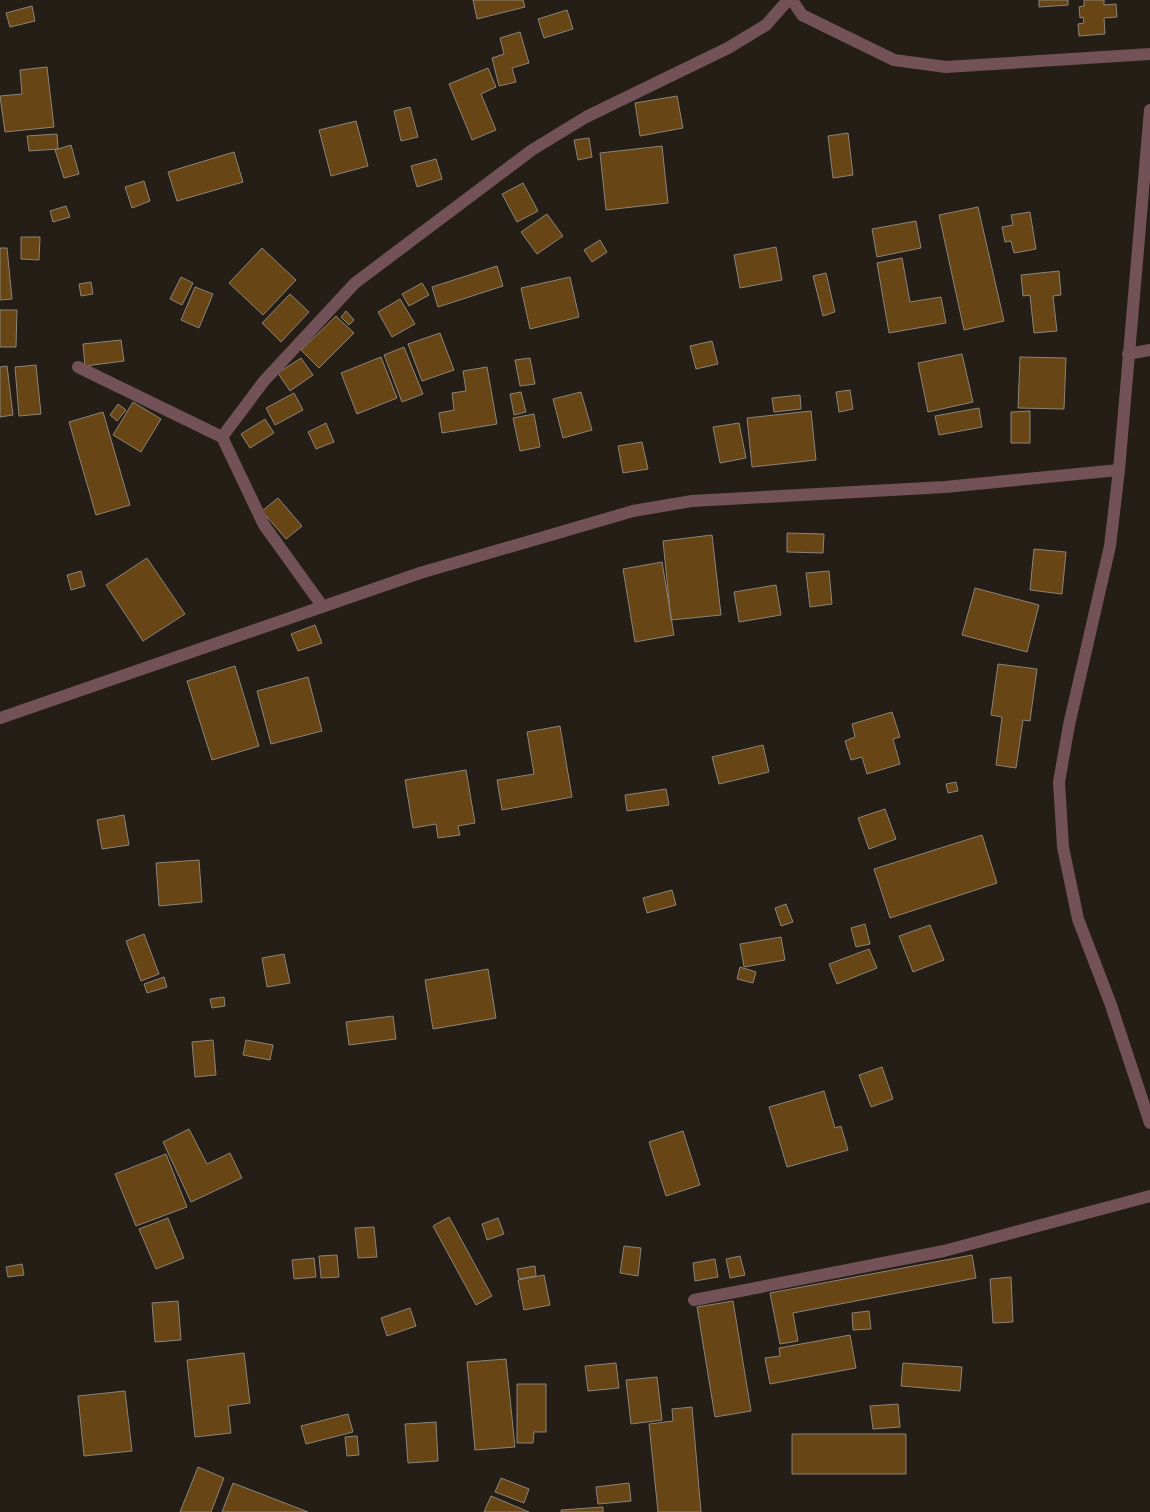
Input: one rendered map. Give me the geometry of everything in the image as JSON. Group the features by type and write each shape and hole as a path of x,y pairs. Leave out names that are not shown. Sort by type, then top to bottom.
{"street":[{"path":"222,437 264,381 355,283 532,150 586,117 728,48 766,25 790,0 802,15 894,60 946,66 1150,54"},
{"path":"1150,110 1119,470 1110,546 1069,725 1059,782 1063,847 1078,919 1111,1005 1150,1123"},
{"path":"1128,354 1150,350"},
{"path":"78,367 222,437 264,525 323,608"},
{"path":"0,718 454,563 659,505 692,501 946,487 1119,470"},
{"path":"694,1300 944,1251 1150,1196"}],"building":[{"path":"473,0 523,0 525,7 477,19"},
{"path":"1039,0 1068,0 1068,5 1039,7"},
{"path":"1084,0 1104,0 1104,5 1116,4 1117,17 1104,18 1105,34 1079,36 1078,24 1084,23 1083,17 1080,18 1079,7 1084,6"},
{"path":"32,6 35,21 10,27 6,13"},
{"path":"567,10 573,29 544,38 538,19"},
{"path":"520,32 529,63 512,68 516,82 499,86 492,58 504,54 500,38"},
{"path":"47,67 54,127 5,132 0,96 22,94 20,70"},
{"path":"488,68 496,87 481,94 496,130 472,140 449,84"},
{"path":"677,96 683,128 640,136 635,103"},
{"path":"410,107 418,137 401,141 394,111"},
{"path":"356,121 368,166 331,176 319,130"},
{"path":"848,133 853,175 833,178 828,136"},
{"path":"57,134 58,149 29,151 27,136"},
{"path":"589,138 592,157 578,160 574,140"},
{"path":"71,145 79,174 64,178 55,150"},
{"path":"662,146 668,203 606,210 600,153"},
{"path":"234,152 243,182 177,201 168,172"},
{"path":"436,159 442,179 417,187 411,166"},
{"path":"144,181 150,201 132,208 125,187"},
{"path":"523,183 538,211 517,222 502,194"},
{"path":"66,206 70,217 53,222 50,211"},
{"path":"978,207 1004,321 964,330 939,215"},
{"path":"1030,212 1036,249 1014,253 1011,241 1005,242 1002,227 1013,225 1011,215"},
{"path":"547,214 563,236 537,254 521,232"},
{"path":"916,221 921,248 877,257 872,229"},
{"path":"21,237 40,237 39,260 21,259"},
{"path":"600,240 607,252 592,262 584,250"},
{"path":"776,247 782,280 740,288 734,255"},
{"path":"0,248 7,248 12,299 0,300"},
{"path":"262,248 296,280 263,315 229,283"},
{"path":"902,258 910,302 941,297 946,323 889,333 877,263"},
{"path":"497,266 503,286 438,307 432,287"},
{"path":"1059,271 1061,295 1053,296 1057,331 1034,333 1030,295 1023,296 1021,275"},
{"path":"826,273 835,312 823,316 813,276"},
{"path":"181,277 193,283 182,305 170,299"},
{"path":"570,277 579,317 530,329 521,288"},
{"path":"91,282 93,294 81,296 79,284"},
{"path":"422,283 429,295 409,306 402,294"},
{"path":"195,287 213,294 199,328 181,320"},
{"path":"290,294 309,312 281,342 262,323"},
{"path":"400,299 415,324 392,337 378,312"},
{"path":"0,310 17,310 16,347 0,347"},
{"path":"346,311 354,320 349,325 341,317"},
{"path":"336,316 354,333 319,368 301,350"},
{"path":"440,333 454,370 422,381 408,344"},
{"path":"121,340 124,361 85,366 83,344"},
{"path":"712,341 718,364 696,369 690,346"},
{"path":"404,347 423,394 402,402 384,355"},
{"path":"962,354 973,402 928,412 918,363"},
{"path":"381,357 397,398 357,414 341,373"},
{"path":"1020,357 1066,358 1064,409 1018,408"},
{"path":"301,358 313,375 290,391 278,373"},
{"path":"530,358 535,384 520,386 515,360"},
{"path":"36,365 41,414 19,416 15,367"},
{"path":"7,366 13,415 0,417 0,367"},
{"path":"487,367 497,424 442,433 439,413 454,410 452,393 466,391 463,371"},
{"path":"850,390 853,409 839,412 836,392"},
{"path":"521,392 526,412 514,415 510,394"},
{"path":"581,392 592,430 563,438 553,399"},
{"path":"294,393 303,410 275,425 266,408"},
{"path":"800,395 801,409 774,412 772,398"},
{"path":"133,402 161,419 141,452 113,435"},
{"path":"118,404 126,410 117,421 110,415"},
{"path":"979,408 982,427 939,435 935,416"},
{"path":"811,411 816,460 752,467 747,418"},
{"path":"1030,411 1030,443 1011,443 1011,412"},
{"path":"103,412 130,505 96,515 69,422"},
{"path":"534,414 540,447 520,451 513,418"},
{"path":"265,419 274,433 250,448 241,434"},
{"path":"326,423 334,442 316,449 308,432"},
{"path":"739,423 746,458 720,463 713,427"},
{"path":"642,442 648,469 623,473 618,446"},
{"path":"278,498 302,526 286,539 262,511"},
{"path":"787,533 824,534 823,553 787,552"},
{"path":"712,535 721,615 671,620 663,541"},
{"path":"1034,549 1066,552 1062,594 1030,590"},
{"path":"147,558 185,614 143,641 106,585"},
{"path":"662,562 674,635 635,642 623,569"},
{"path":"81,571 85,586 71,590 67,575"},
{"path":"829,571 832,604 810,607 806,573"},
{"path":"776,585 781,615 739,622 734,592"},
{"path":"975,588 1039,605 1027,652 962,635"},
{"path":"315,625 322,643 298,651 291,634"},
{"path":"998,664 1037,669 1030,721 1023,720 1016,768 996,765 1002,717 991,715"},
{"path":"235,666 259,746 212,760 187,681"},
{"path":"308,677 322,731 271,744 257,691"},
{"path":"892,712 900,737 893,739 900,764 867,774 862,757 851,760 845,741 855,737 852,724"},
{"path":"560,726 572,797 502,810 497,780 534,774 527,732"},
{"path":"763,745 769,772 719,784 712,757"},
{"path":"466,770 475,823 458,826 460,835 438,838 436,824 413,828 405,780"},
{"path":"956,782 958,791 948,793 946,784"},
{"path":"666,789 669,805 627,811 625,795"},
{"path":"885,809 896,839 869,849 858,818"},
{"path":"124,815 129,845 102,849 97,820"},
{"path":"982,835 997,883 890,918 874,869"},
{"path":"199,860 202,902 159,906 156,863"},
{"path":"672,890 676,905 647,913 643,898"},
{"path":"786,904 793,922 781,926 775,908"},
{"path":"865,924 870,944 856,947 851,928"},
{"path":"930,925 944,960 913,972 899,936"},
{"path":"144,934 159,974 141,981 126,941"},
{"path":"781,937 785,960 744,967 740,944"},
{"path":"869,949 877,968 837,984 829,964"},
{"path":"284,954 290,983 267,987 262,958"},
{"path":"740,967 756,972 753,983 737,979"},
{"path":"488,969 496,1018 433,1029 425,980"},
{"path":"164,977 167,987 147,993 144,984"},
{"path":"224,997 225,1006 212,1008 210,999"},
{"path":"393,1016 396,1039 349,1045 346,1022"},
{"path":"213,1040 216,1075 195,1077 192,1042"},
{"path":"246,1040 273,1045 270,1060 243,1055"},
{"path":"882,1067 893,1099 871,1107 859,1075"},
{"path":"824,1091 835,1128 841,1126 848,1150 787,1167 769,1107"},
{"path":"189,1129 207,1164 230,1153 242,1178 191,1202 163,1142"},
{"path":"683,1131 700,1185 666,1196 649,1142"},
{"path":"166,1154 187,1207 136,1226 115,1174"},
{"path":"449,1217 492,1296 476,1305 433,1226"},
{"path":"168,1218 184,1258 156,1269 139,1229"},
{"path":"498,1218 504,1234 487,1240 482,1224"},
{"path":"374,1227 377,1257 358,1258 355,1228"},
{"path":"624,1246 641,1248 638,1276 620,1273"},
{"path":"337,1255 339,1277 321,1278 319,1256"},
{"path":"972,1255 976,1278 793,1313 798,1341 780,1344 770,1293"},
{"path":"740,1256 745,1275 730,1278 726,1259"},
{"path":"314,1258 316,1277 294,1279 292,1260"},
{"path":"715,1259 718,1277 695,1281 693,1263"},
{"path":"22,1264 24,1275 8,1277 6,1267"},
{"path":"535,1266 536,1276 519,1279 517,1269"},
{"path":"544,1275 550,1305 524,1310 518,1280"},
{"path":"1011,1277 1013,1322 993,1323 990,1279"},
{"path":"178,1301 181,1340 155,1342 152,1303"},
{"path":"733,1301 751,1411 715,1417 697,1307"},
{"path":"410,1308 416,1326 387,1336 381,1318"},
{"path":"869,1311 871,1329 853,1330 852,1313"},
{"path":"850,1335 856,1368 770,1384 765,1358 780,1356 779,1348"},
{"path":"244,1353 250,1403 228,1406 231,1433 195,1437 187,1360"},
{"path":"506,1359 515,1447 475,1450 467,1362"},
{"path":"616,1363 619,1388 588,1391 585,1366"},
{"path":"903,1363 962,1367 960,1391 901,1386"},
{"path":"657,1377 662,1420 631,1424 626,1380"},
{"path":"517,1384 546,1384 546,1432 534,1432 533,1443 517,1443"},
{"path":"125,1391 132,1451 84,1456 78,1396"},
{"path":"898,1404 900,1427 873,1429 870,1406"},
{"path":"692,1407 701,1512 658,1512 649,1424 673,1421 672,1409"},
{"path":"348,1414 353,1432 306,1444 301,1426"},
{"path":"436,1422 438,1461 408,1463 405,1424"},
{"path":"792,1434 906,1434 906,1474 792,1474"},
{"path":"357,1436 359,1455 347,1456 345,1437"},
{"path":"198,1467 224,1478 211,1512 180,1512"},
{"path":"501,1478 529,1489 524,1503 495,1492"},
{"path":"233,1483 308,1512 222,1512"},
{"path":"629,1483 631,1501 598,1504 596,1487"},
{"path":"491,1496 529,1512 484,1512"},
{"path":"603,1507 603,1512 561,1512 561,1510"}]}
